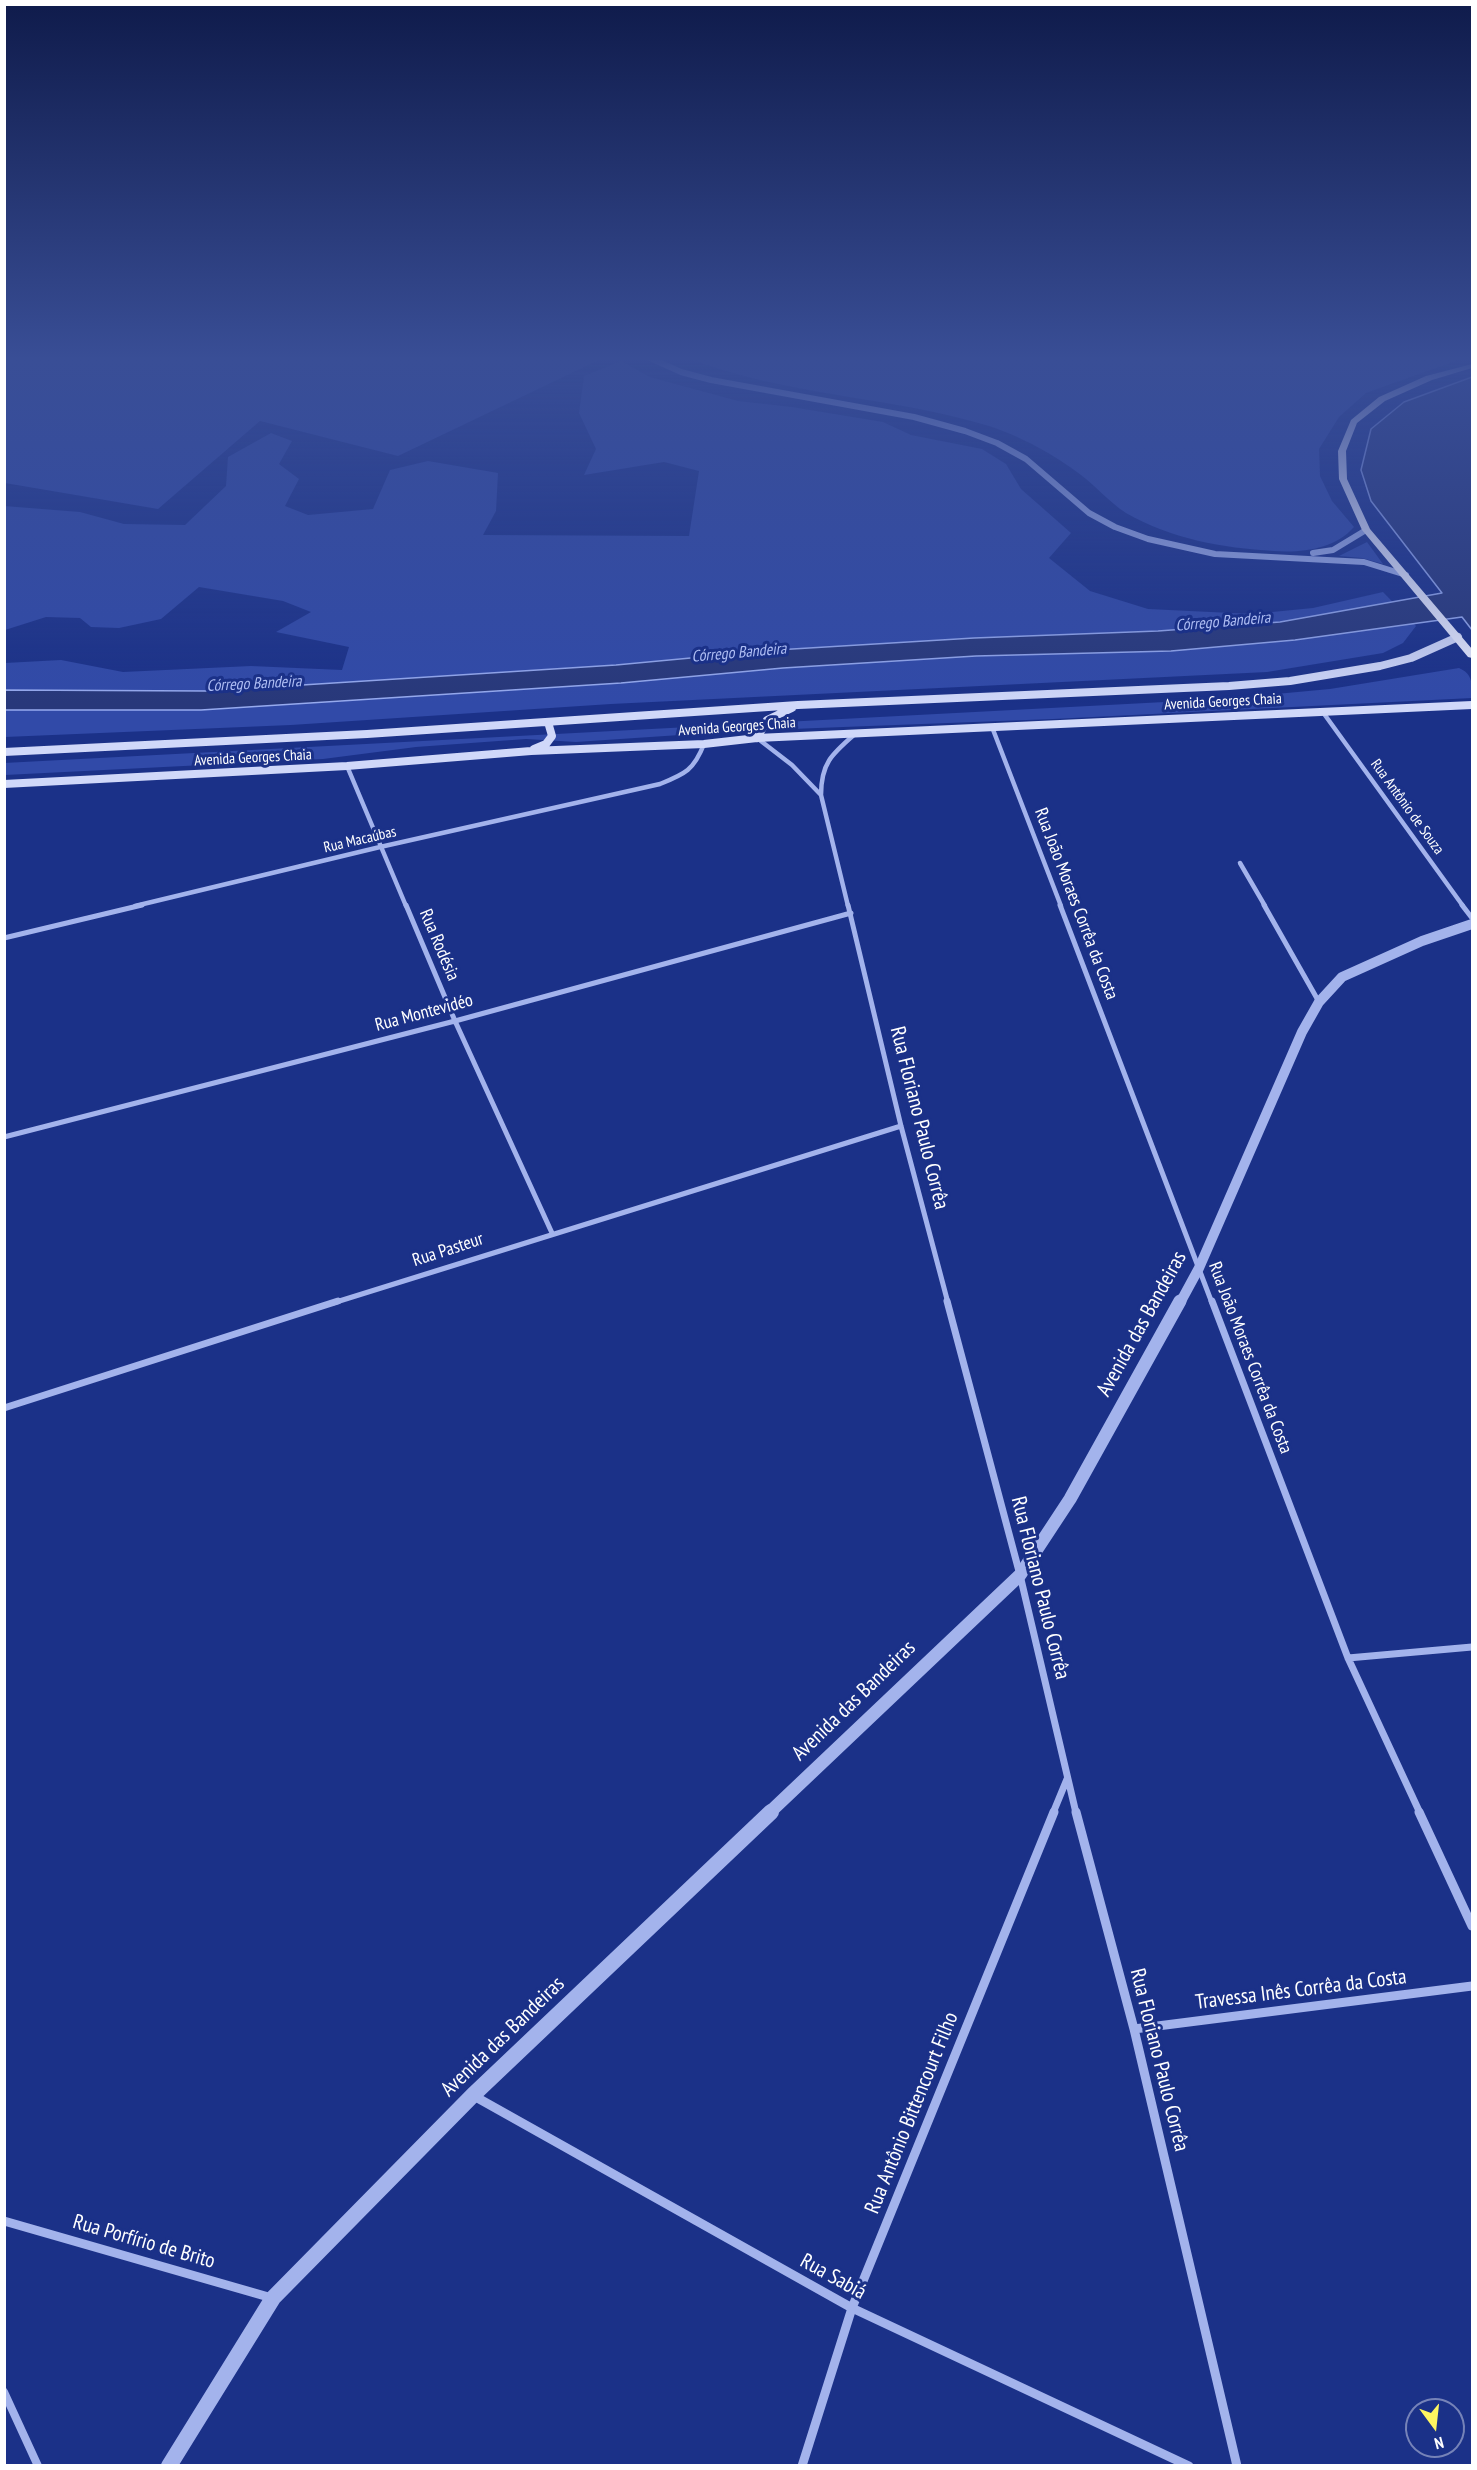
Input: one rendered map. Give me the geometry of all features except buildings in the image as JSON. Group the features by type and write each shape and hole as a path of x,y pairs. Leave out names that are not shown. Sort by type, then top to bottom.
{"main road":[{"path":"1343,473 1343,479 1366,530 1473,656"},
{"name":"Avenida Georges Chaia","path":"4,752 155,746 798,705 1171,690 1280,682 1380,666 1411,658 1458,637"},
{"path":"757,738 767,720 798,705"},
{"name":"Avenida Georges Chaia","path":"4,784 347,766 531,751 704,744 757,738 1473,705"},
{"path":"531,751 546,744 552,736 548,722"}],"street":[{"path":"1043,473 1089,513 1115,527 1148,539 1215,554 1364,562 1406,575"},
{"path":"1286,558 1334,550 1366,530"},
{"name":"Rua Antônio de Souza","path":"1322,711 1473,918"},
{"name":"Rua João Moraes Corrêa da Costa","path":"992,727 1348,1658 1473,1926"},
{"name":"Rua Floriano Paulo Corrêa","path":"856,733 830,755 820,773 821,795 901,1126 1020,1575 1067,1779 1134,2029 1237,2466"},
{"path":"757,738 792,765 821,795"},
{"name":"Rua Macaúbas","path":"4,938 380,847 660,784 686,773 697,764 704,744"},
{"name":"Rua Rodésia","path":"347,766 455,1021 552,1233"},
{"path":"1240,862 1319,1002"},
{"name":"Rua Montevidéo","path":"4,1137 455,1021 850,913"},
{"name":"Avenida das Bandeiras","path":"170,2466 273,2298 473,2095 1020,1575 1070,1499 1199,1268 1302,1032 1319,1002 1342,977 1422,941 1473,924"},
{"name":"Rua Pasteur","path":"4,1408 552,1233 901,1126"},
{"path":"1348,1658 1473,1647"},
{"name":"Rua Antônio Bittencourt Filho","path":"802,2466 852,2308 1067,1779"},
{"name":"Travessa Inês Corrêa da Costa","path":"1134,2029 1473,1986"},
{"name":"Rua Sabiá","path":"473,2095 852,2308 1189,2466"},
{"name":"Rua Porfírio de Brito","path":"4,2221 273,2298"},
{"path":"4,2392 38,2466"}],"shaded area":[{"path":"5,473 199,473 158,509 5,483"},
{"path":"227,473 291,473 299,479 285,506 308,515 373,509 389,473 498,473 496,511 483,535 689,536 699,473 1012,473 1021,489 1071,533 1049,558 1090,591 1148,609 1252,614 1313,608 1383,592 1416,626 1403,643 1383,653 1267,672 611,704 291,725 5,737 5,663 61,660 123,672 251,666 342,670 349,647 276,632 311,612 283,601 199,587 161,619 119,628 91,627 80,618 46,617 5,630 4,506 80,512 124,524 185,525 226,486"},
{"path":"1078,473 1320,473 1332,501 1354,527 1328,545 1307,550 1255,550 1216,545 1179,536 1143,522 1120,509"},
{"name":"Córrego Bandeira","path":"1362,473 1472,473 1472,630 1462,617 1295,640 1171,651 976,656 783,668 621,683 201,710 5,710 5,690 208,691 616,665 776,650 974,638 1158,631 1280,622 1442,593 1371,501"},
{"path":"1367,542 1383,564 1362,558 1339,556"},
{"path":"1459,668 1469,676 1472,684 1472,698 1053,719 739,731 576,742 526,739 416,747 323,759 5,775 4,763 1222,699 1330,689"}]}
